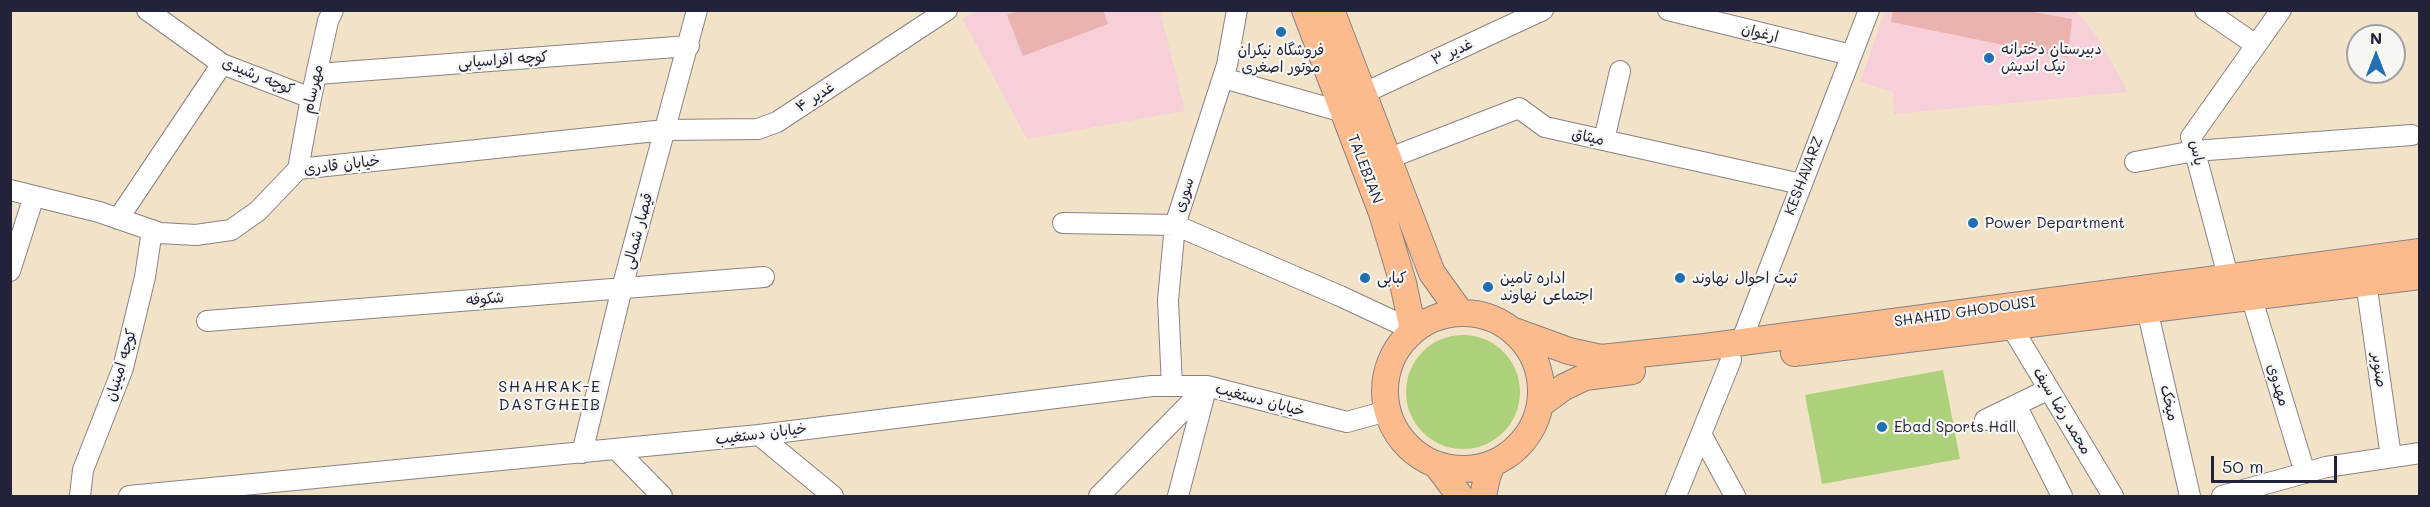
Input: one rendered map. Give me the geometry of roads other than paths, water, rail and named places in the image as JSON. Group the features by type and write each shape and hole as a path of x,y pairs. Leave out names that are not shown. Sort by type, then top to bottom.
{"main road":[{"name":"TALEBIAN","path":"1305,10 1382,213 1403,283 1413,330"},
{"name":"TALEBIAN","path":"1331,10 1432,273 1460,312"},
{"name":"SHAHID GHODOUSI","path":"1542,404 1564,387 1585,377 1736,351 2229,276 2420,252"},
{"name":"SHAHID GHODOUSI","path":"1514,331 1569,351 1601,358 1736,351 2011,326 2420,276"},
{"path":"1460,312 1479,314 1498,320 1514,331 1532,351 1541,376 1542,404 1535,424 1523,443 1506,457 1492,464 1464,470 1436,464 1407,447 1395,430 1387,411 1384,389 1388,367 1398,347 1413,330 1435,318 1460,312"},
{"path":"1436,464 1460,496"},
{"path":"1483,496 1492,464"}],"street":[{"name":"کوچه رشیدی","path":"147,10 222,64 310,98"},
{"name":"مهرسام","path":"298,169 310,98 328,21 333,10"},
{"name":"قیصار شمالی","path":"582,453 622,288 697,10"},
{"name":"غدیر ۴","path":"665,130 758,129 777,122 947,10"},
{"name":"سوری","path":"1172,386 1168,300 1175,225 1223,78 1237,10"},
{"name":"غدیر ۳","path":"1362,94 1543,10"},
{"name":"ارغوان","path":"1668,10 1851,55"},
{"name":"KESHAVARZ","path":"1676,496 1736,351 1869,10"},
{"path":"2205,10 2256,45"},
{"name":"یاس","path":"2229,276 2191,137 2281,10"},
{"name":"کوچه افراسیابی","path":"317,74 688,45"},
{"path":"118,219 222,64"},
{"path":"1604,140 1620,71"},
{"path":"1223,78 1343,112"},
{"name":"میثاق","path":"1387,159 1519,108 1545,127 1801,184"},
{"name":"خیابان قادری","path":"10,190 118,219 160,233 196,236 231,230 258,211 298,169 665,130"},
{"path":"2135,162 2194,151 2412,135"},
{"path":"10,271 34,196"},
{"path":"1063,223 1175,225 1413,330"},
{"name":"کوچه امینیان","path":"80,496 83,470 123,368 146,277 152,230"},
{"name":"شکوفه","path":"207,321 764,277"},
{"name":"صنوبر","path":"2366,282 2391,457"},
{"name":"مهدوی","path":"2251,296 2305,473"},
{"name":"میخک","path":"2147,309 2190,496"},
{"name":"محمد رضا سیف","path":"2011,326 2113,496"},
{"name":"خیابان دستغیب","path":"129,496 759,435 1152,386 1207,386 1347,422 1387,411"},
{"path":"1182,495 1207,386"},
{"path":"1099,496 1207,386"},
{"path":"1985,420 2049,389"},
{"path":"2016,405 2062,496"},
{"path":"1701,434 1735,496"},
{"path":"759,435 833,496"},
{"path":"617,450 662,496"},
{"path":"2222,496 2326,467 2420,453"}],"place":[{"name":"فروشگاه نیکران موتور اصغری","path":"1281,32"},
{"name":"دبیرستان دخترانه نیک اندیش","path":"1989,58"},
{"name":"Power Department","path":"1973,223"},
{"name":"کبابی","path":"1365,278"},
{"name":"ثبت احوال نهاوند","path":"1680,278"},
{"name":"اداره تامین اجتماعی نهاوند","path":"1488,287"},
{"name":"Ebad Sports Hall","path":"1882,427"}],"district":[{"name":"SHAHRAK-E DASTGHEIB","path":"550,396"}]}
